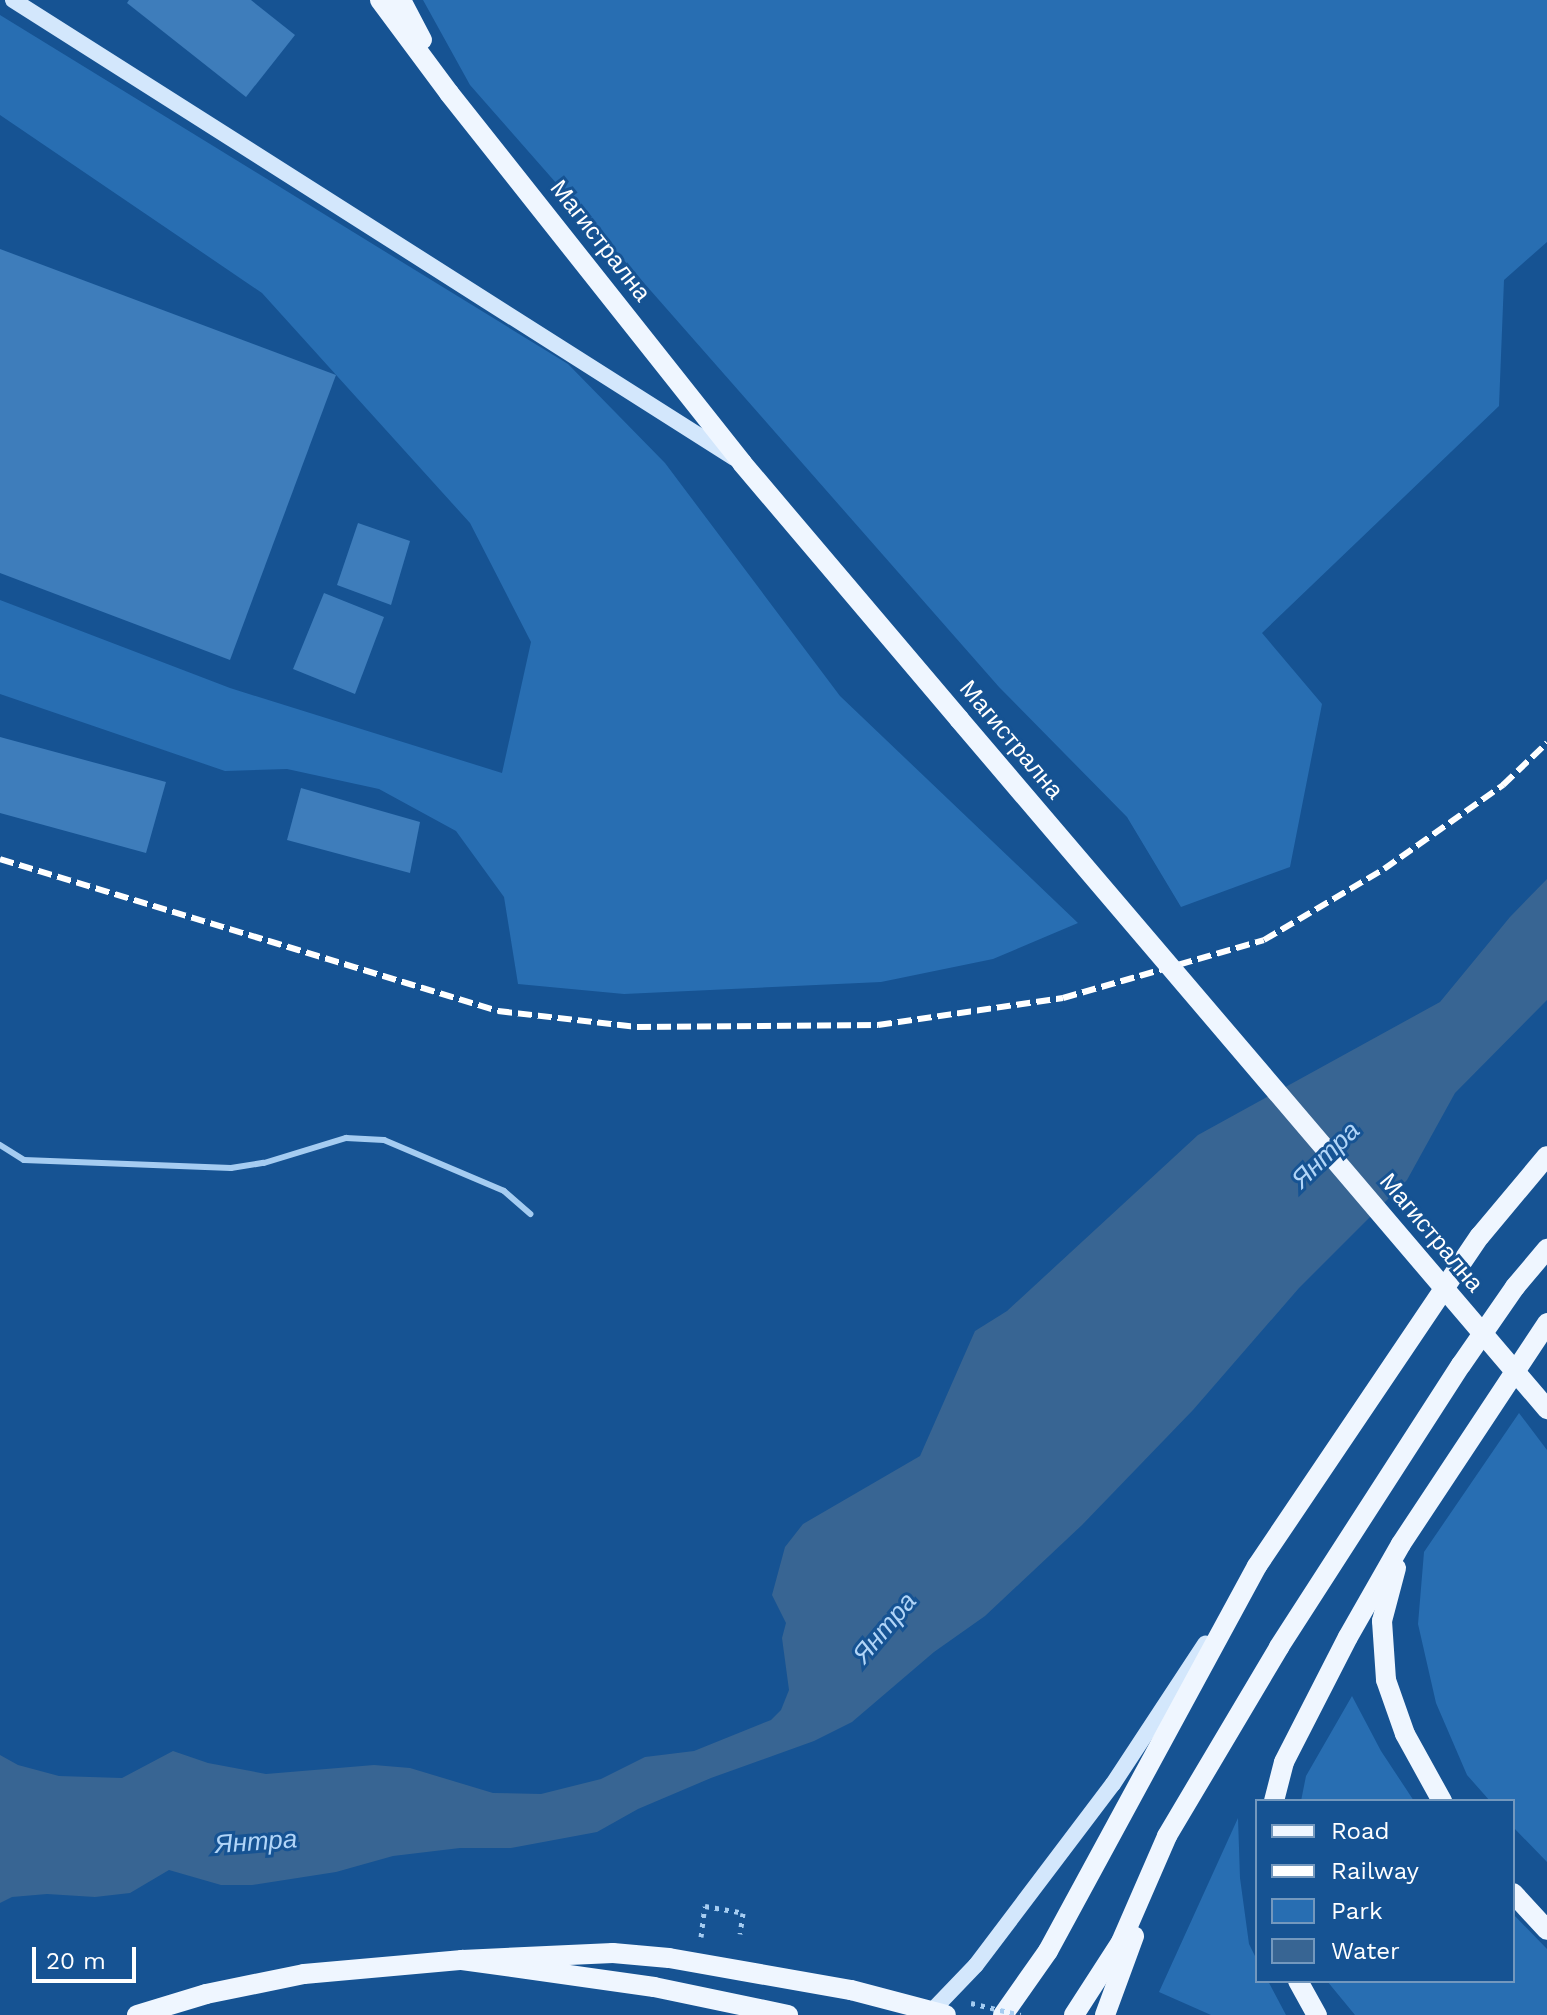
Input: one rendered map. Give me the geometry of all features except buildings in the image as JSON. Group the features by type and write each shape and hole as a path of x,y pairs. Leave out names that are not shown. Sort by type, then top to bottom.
{"main road":[{"name":"Магистрална","path":"380,0 449,93 742,463 1547,1409"},
{"name":"Магистрална","path":"401,0 449,93"},
{"path":"1003,2015 1048,1951 1257,1566 1480,1236 1547,1156"},
{"path":"1074,2015 1121,1942 1167,1836 1279,1647 1461,1365 1515,1287 1547,1249"},
{"path":"1275,1799 1284,1762 1401,1544 1547,1323"},
{"path":"1401,1544 1382,1621 1386,1680 1405,1734 1441,1799"},
{"path":"1105,2015 1167,1836"},
{"path":"1515,1895 1547,1930"},
{"path":"137,2015 206,1994 304,1974 462,1960 613,1953 669,1958 851,1990 946,2015"},
{"path":"462,1960 654,1987 788,2015"},
{"path":"1299,1983 1317,2015"}],"street":[{"path":"13,0 742,463"},
{"path":"928,2015 976,1965 1113,1784 1257,1566"}],"lane":[{"path":"0,1145 24,1160 231,1168 264,1163 346,1138 384,1140 504,1191 530,1214"}],"path":[{"path":"712,1939 699,1936 705,1906 743,1913 740,1934"}],"green space":[{"path":"423,0 1547,0 1547,242 1504,280 1499,406 1262,633 1322,704 1290,867 1181,907 1127,817 999,687 470,85"},
{"path":"0,15 568,364 665,463 840,696 1078,923 993,959 881,982 624,994 518,984 504,897 456,831 379,789 287,769 225,771 0,694 0,600 230,688 502,773 531,642 470,523 262,293 0,115"},
{"path":"1519,1413 1547,1450 1547,1862 1515,1829 1515,1799 1488,1799 1467,1775 1436,1703 1418,1624 1424,1552"},
{"path":"1352,1696 1381,1751 1413,1799 1301,1799 1306,1776"},
{"path":"1238,1818 1240,1878 1249,1944 1255,1956 1255,1983 1269,1983 1286,2015 1211,2015 1159,1992"},
{"path":"1515,1916 1547,1949 1547,2015 1355,2015 1329,1983 1515,1983"}],"water":[{"name":"Янтра","path":"1547,879 1547,1000 1455,1093 1407,1180 1299,1288 1193,1410 1082,1525 985,1616 934,1652 852,1722 814,1741 711,1778 638,1809 597,1832 511,1848 460,1848 393,1856 336,1872 252,1885 221,1885 169,1870 130,1893 95,1897 47,1894 12,1897 0,1903 0,1755 18,1765 59,1776 122,1778 173,1751 208,1763 266,1774 374,1765 410,1768 493,1793 541,1794 601,1779 645,1757 694,1751 771,1720 781,1710 789,1690 782,1638 786,1623 772,1595 785,1547 803,1524 920,1456 975,1331 1007,1311 1198,1135 1440,1002 1510,917"}],"railway":[{"path":"0,859 498,1011 637,1027 878,1025 1063,998 1264,940 1384,869 1503,785 1547,743"}]}
